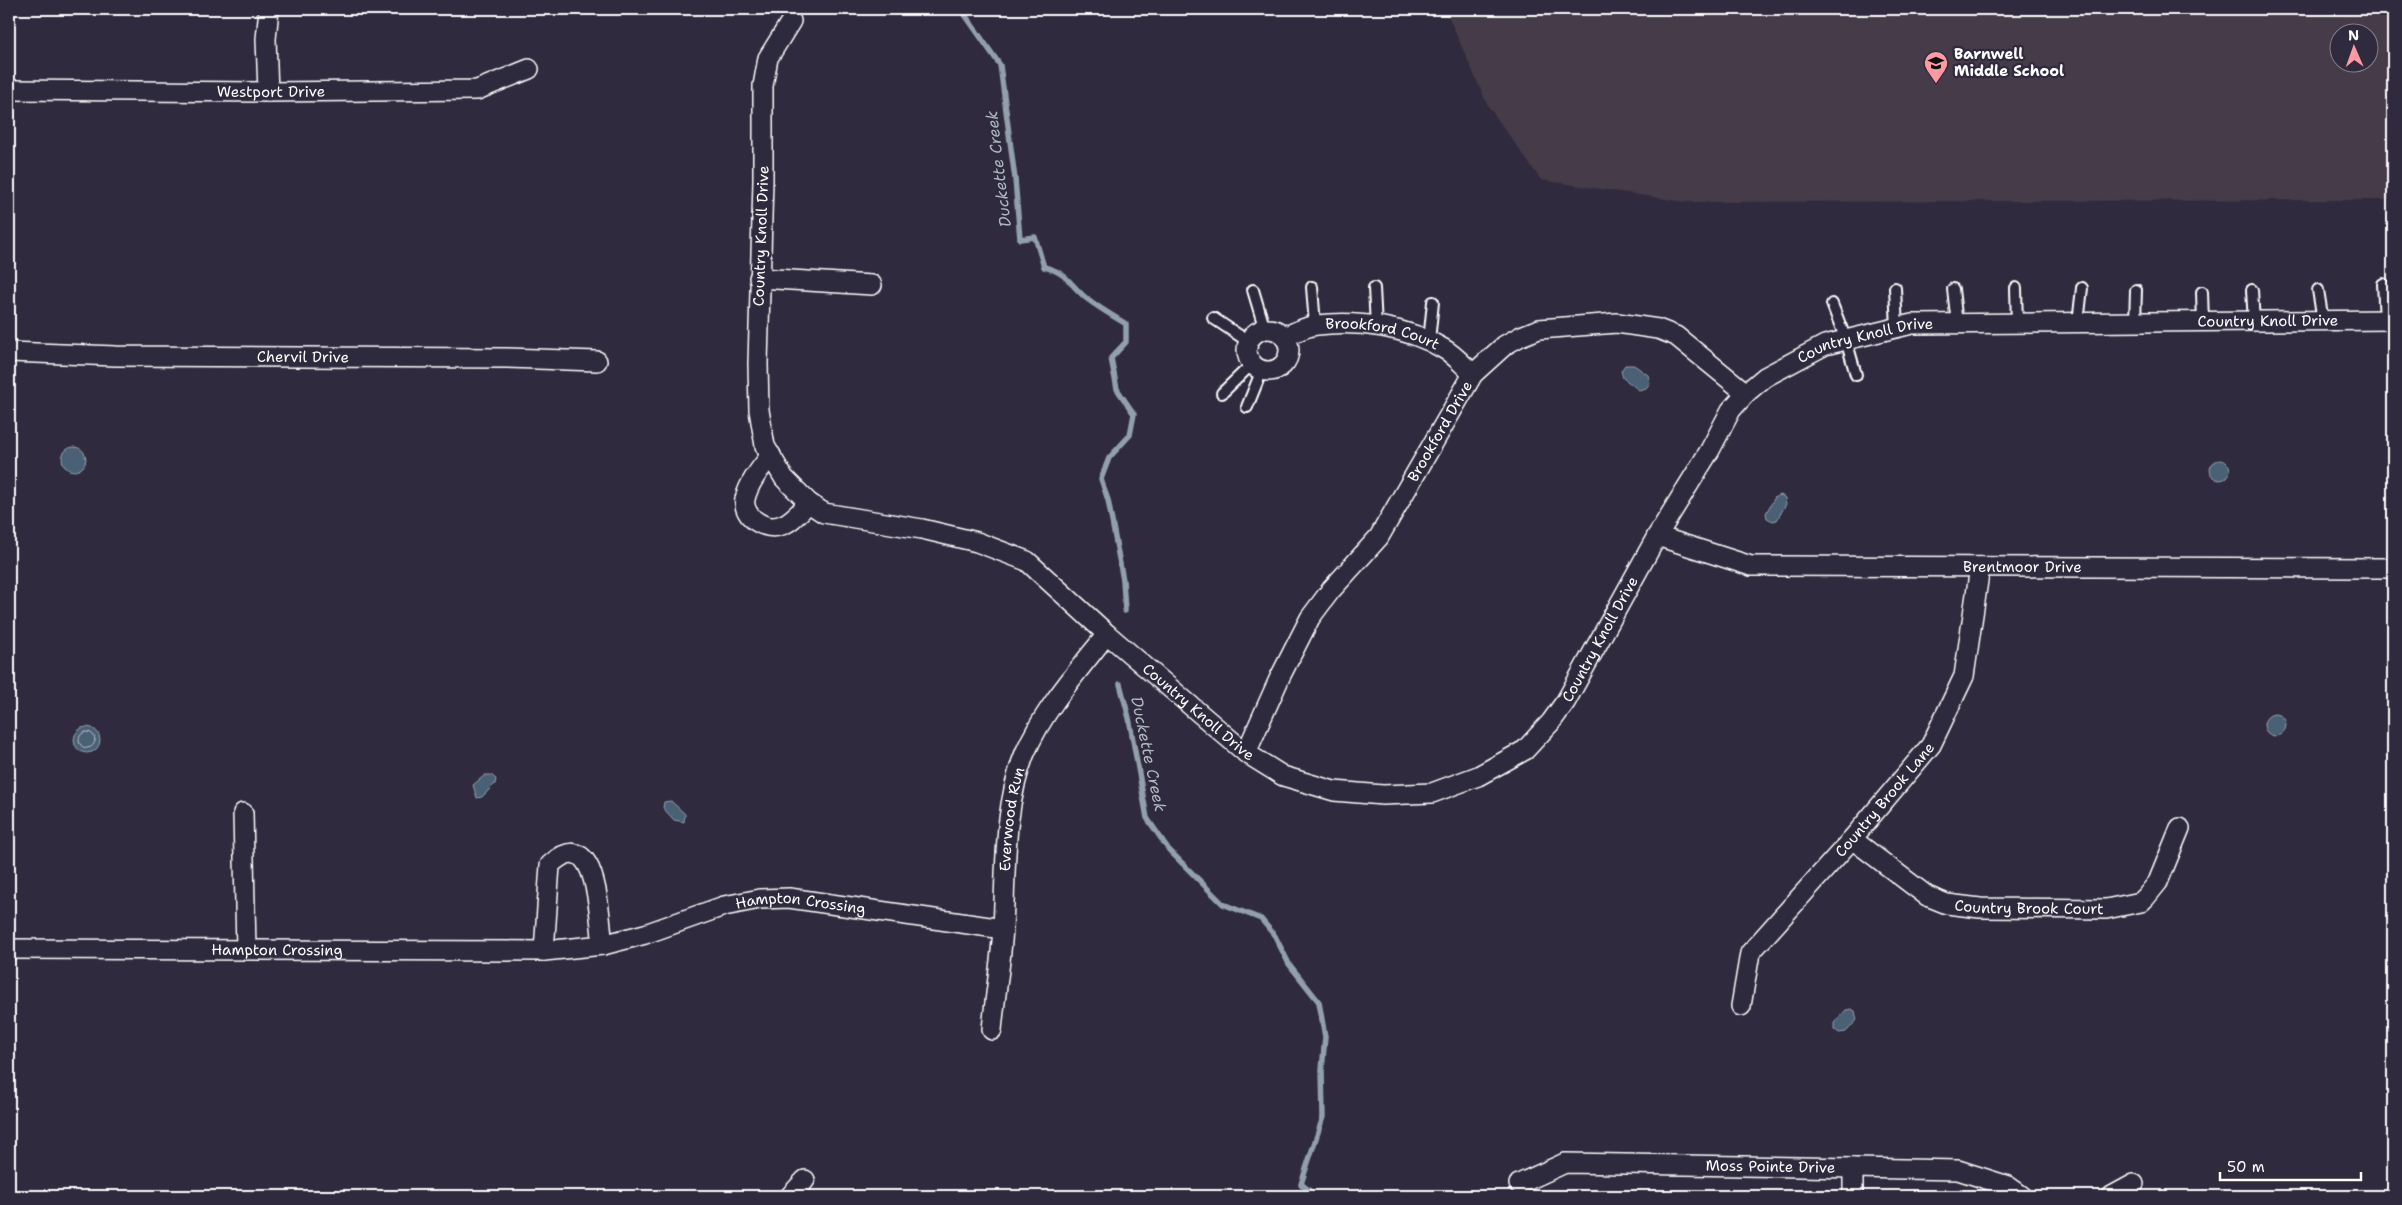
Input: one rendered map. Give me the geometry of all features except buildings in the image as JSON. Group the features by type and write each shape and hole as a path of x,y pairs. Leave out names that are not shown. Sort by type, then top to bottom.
{"street":[{"path":"268,92 266,39 270,9"},
{"name":"Country Knoll Drive","path":"791,21 768,58 763,86 763,181 759,278 759,410 765,446 784,478 809,503 824,513 922,529 977,542 1028,561 1107,634 1246,753 1282,776 1334,791 1358,794 1432,793 1478,776 1525,750 1551,722 1566,701 1657,536 1710,450 1731,410 1765,377 1817,349 1826,345 1912,324 2389,320"},
{"name":"Westport Drive","path":"9,90 268,92 478,90 529,69"},
{"path":"759,278 872,285"},
{"name":"Brookford Drive","path":"1246,753 1280,677 1310,618 1336,583 1379,537 1474,374 1505,345 1539,329 1616,323 1637,324 1663,330 1676,336 1746,394"},
{"name":"Brookford Court","path":"1284,337 1315,325 1376,326 1417,335 1430,341 1446,350 1474,374"},
{"path":"1265,330 1274,330 1284,337 1289,352 1284,364 1272,371 1257,367 1247,354 1249,342 1254,334 1265,330"},
{"name":"Chervil Drive","path":"9,352 116,356 507,358 597,361"},
{"path":"771,455 755,478 745,498 744,508 750,517 764,526 782,526 809,503"},
{"name":"Brentmoor Drive","path":"1657,536 1751,566 2393,568"},
{"name":"Country Brook Lane","path":"1741,1006 1750,953 1852,839 1930,745 1964,676 1980,567"},
{"name":"Everwood Run","path":"992,1030 1003,929 1004,887 1010,821 1020,769 1026,751 1058,696 1107,634"},
{"path":"243,813 246,949"},
{"name":"Country Brook Court","path":"1852,839 1927,896 1947,904 1980,908 2106,909 2141,902 2146,897 2158,882 2180,828"},
{"path":"544,951 550,865 559,856 574,853 582,855 591,871 603,945"},
{"name":"Hampton Crossing","path":"9,949 544,951 603,945 645,934 724,906 760,899 789,898 1003,929"},
{"name":"Moss Pointe Drive","path":"1518,1184 1565,1164 1958,1170 2008,1186 2022,1196"},
{"path":"1853,1196 1854,1168"},
{"path":"790,1196 805,1180"},
{"path":"2112,1196 2134,1184"}],"lane":[{"path":"2382,284 2389,320"},
{"path":"1312,286 1315,325"},
{"path":"1374,288 1376,326"},
{"path":"1895,288 1897,328"},
{"path":"2016,288 2017,324"},
{"path":"2078,323 2082,288"},
{"path":"1953,289 1957,324"},
{"path":"1253,290 1265,330"},
{"path":"2135,323 2136,290"},
{"path":"2252,290 2254,322"},
{"path":"2318,290 2324,321"},
{"path":"2202,292 2203,322"},
{"path":"1430,341 1433,302"},
{"path":"1832,304 1846,340 1856,375"},
{"path":"1213,318 1249,342"},
{"path":"1222,393 1257,367"},
{"path":"1246,407 1257,367"}],"shaded area":[{"name":"Barnwell Middle School","path":"1445,9 2393,9 2393,200 1685,202 1541,180 1488,106"}],"water":[{"path":"1625,365 1634,365 1648,375 1650,383 1646,388 1639,390 1623,378 1621,371"},
{"path":"74,447 82,451 86,459 82,467 74,471 66,467 62,459 66,451"},
{"path":"2216,460 2224,460 2230,466 2230,474 2224,480 2216,480 2210,474 2210,466"},
{"path":"1781,495 1785,498 1786,504 1777,520 1773,521 1767,518 1766,513 1775,497"},
{"path":"2271,714 2279,714 2286,721 2286,729 2279,736 2271,736 2264,729 2264,721"},
{"path":"87,727 96,731 100,740 96,749 87,753 78,749 74,740 78,731"},
{"path":"485,775 491,775 496,779 495,784 482,797 477,798 473,785"},
{"path":"671,801 685,814 684,822 674,820 663,808 664,802"},
{"path":"1851,1009 1855,1011 1857,1020 1846,1032 1839,1033 1834,1029 1834,1023 1846,1010"}],"waterway":[{"name":"Duckette Creek","path":"961,9 1000,65 1015,179 1020,239 1035,237 1044,267 1058,272 1086,298 1126,324 1126,342 1111,358 1117,389 1134,414 1130,435 1109,458 1101,479 1108,500 1123,580 1125,611"},
{"name":"Duckette Creek","path":"1120,684 1129,718 1147,818 1169,850 1223,904 1261,919 1275,936 1289,964 1319,1002 1325,1037 1322,1070 1323,1117 1301,1184 1316,1196"}],"place":[{"name":"Barnwell Middle School","path":"1936,84"}]}
